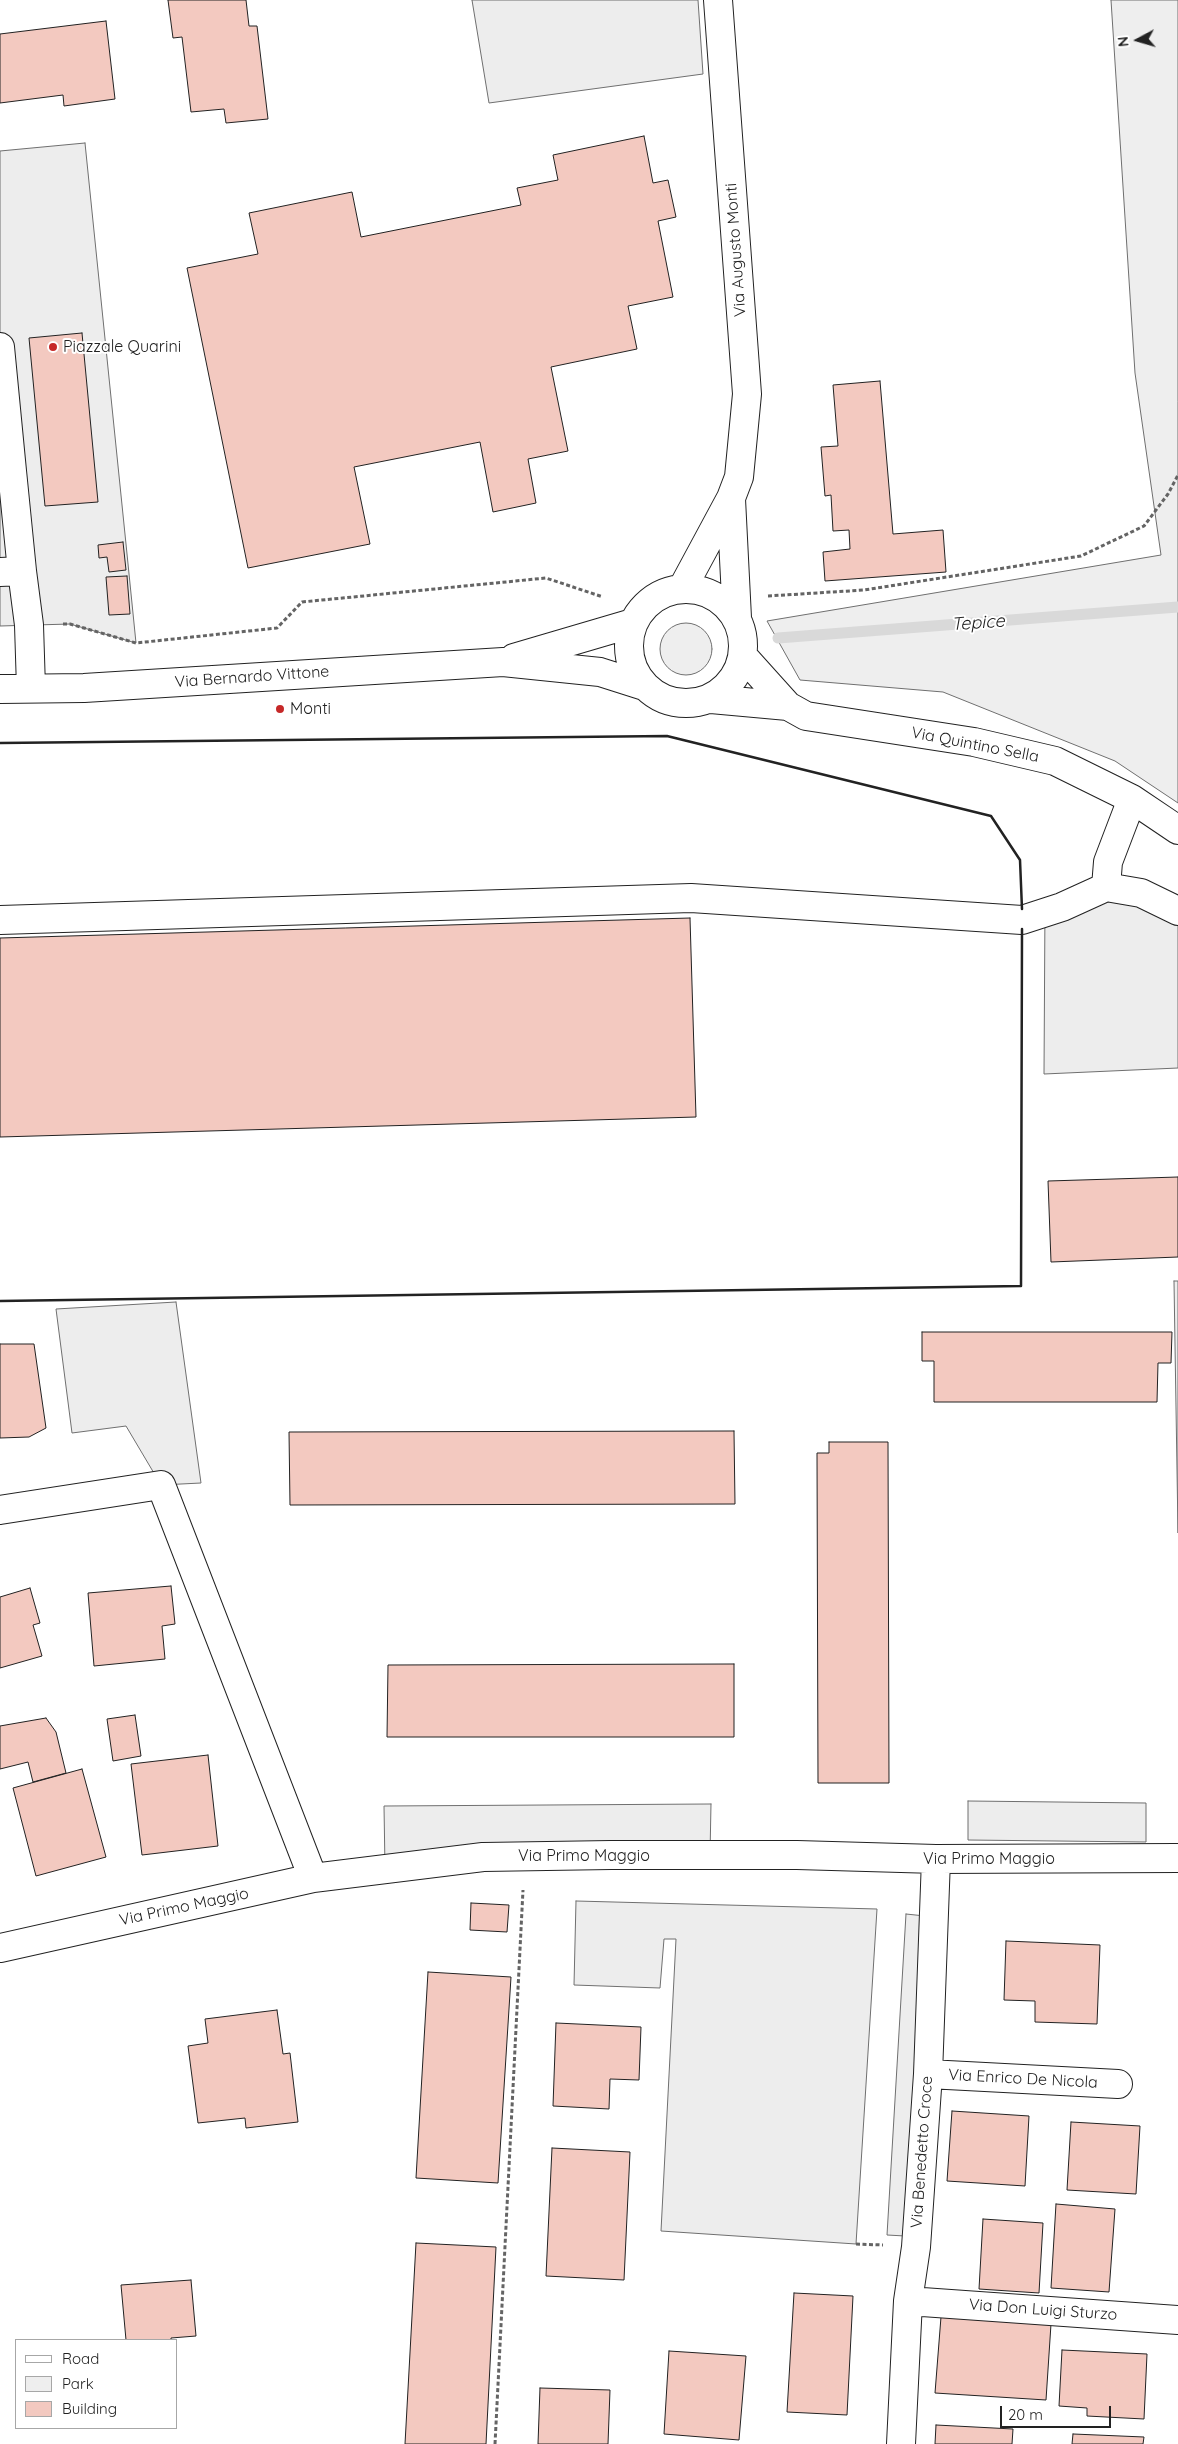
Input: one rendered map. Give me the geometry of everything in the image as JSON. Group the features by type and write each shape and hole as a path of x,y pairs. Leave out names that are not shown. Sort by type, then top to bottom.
{"street":[{"name":"Via Augusto Monti","path":"682,589 731,498 739,477 747,394 718,0"},
{"path":"0,347 11,572 28,625 31,688"},
{"name":"Via Augusto Monti","path":"731,498 736,618"},
{"path":"690,588 707,593 724,603 736,618 743,637 743,656 736,674 725,689 711,699 693,704 675,703 658,697 644,686 634,671 629,654 629,638 637,616 655,597 672,590 682,589 690,588"},
{"name":"Via Bernardo Vittone","path":"503,662 637,616"},
{"name":"Via Quintino Sella","path":"743,656 788,706 806,716 974,742 1055,761 1132,799 1178,830"},
{"name":"Via Bernardo Vittone","path":"0,688 84,688 503,662 600,672 644,686"},
{"name":"Via Quintino Sella","path":"711,699 788,706"},
{"path":"1106,887 1108,862 1132,799"},
{"path":"0,920 691,898 1022,920 1062,907 1106,887 1140,892 1178,911"},
{"path":"0,1510 161,1485 313,1878"},
{"name":"Via Primo Maggio","path":"0,1948 313,1878 483,1857 797,1855 936,1859 1178,1858"},
{"name":"Via Benedetto Croce","path":"900,2444 908,2301 916,2247 928,2074 936,1859"},
{"name":"Via Enrico De Nicola","path":"928,2074 1118,2084"},
{"name":"Via Don Luigi Sturzo","path":"908,2301 1178,2320"}],"path":[{"path":"762,596 864,590 1081,556 1144,526 1168,494 1178,475"},
{"path":"28,625 70,624 136,643 277,628 302,602 546,578 637,616"},
{"path":"495,2444 525,1856"}],"green space":[{"path":"1111,0 1178,0 1178,803 1115,761 943,692 800,680 767,621 1161,555 1135,373"},
{"path":"681,623 691,623 705,630 712,644 712,654 705,668 691,675 681,675 671,671 664,664 660,654 660,644 664,634 671,627"},
{"path":"1174,1281 1178,1281 1178,1533"}],"shaded area":[{"path":"472,0 698,0 703,74 489,103"},
{"name":"Piazzale Quarini","path":"85,143 136,643 70,624 0,626 0,151"},
{"path":"1069,894 1178,911 1178,1068 1044,1074 1045,903"},
{"path":"176,1302 201,1483 161,1485 126,1426 72,1433 56,1309"},
{"path":"968,1801 1146,1803 1146,1842 968,1840"},
{"path":"711,1804 710,1855 385,1869 384,1806"},
{"path":"576,1901 877,1909 856,2244 661,2231 676,1939 664,1939 660,1988 574,1985"},
{"path":"906,1914 925,1916 905,2236 887,2235"}],"building":[{"path":"168,0 246,0 249,26 257,26 268,119 226,123 224,109 191,112 182,37 173,38"},
{"path":"106,21 115,99 64,106 63,95 0,103 0,34"},
{"path":"644,136 653,183 668,180 676,217 658,221 673,297 628,306 637,349 551,367 568,451 528,459 536,503 493,512 480,442 354,467 370,544 248,568 187,268 258,254 249,213 352,192 361,237 521,205 517,188 558,180 553,155"},
{"path":"82,333 98,502 45,506 29,338"},
{"path":"880,381 893,534 943,530 946,572 825,581 823,552 850,549 849,530 833,531 831,495 825,496 821,447 838,446 833,385"},
{"path":"123,542 126,570 109,572 107,557 99,558 98,545"},
{"path":"127,576 130,614 109,615 106,577"},
{"path":"690,918 696,1117 0,1137 0,938"},
{"path":"1178,1177 1178,1257 1051,1262 1048,1181"},
{"path":"922,1332 1172,1332 1171,1363 1158,1363 1157,1402 934,1402 934,1361 922,1361"},
{"path":"0,1344 34,1344 46,1428 29,1437 0,1438"},
{"path":"734,1431 735,1504 290,1505 289,1432"},
{"path":"829,1442 888,1442 889,1783 818,1783 817,1453 829,1453"},
{"path":"171,1586 175,1624 162,1626 165,1659 94,1666 88,1593"},
{"path":"30,1588 40,1623 33,1625 42,1656 0,1668 0,1597"},
{"path":"734,1664 734,1737 387,1737 388,1665"},
{"path":"135,1715 141,1756 113,1761 107,1719"},
{"path":"46,1718 56,1732 66,1773 33,1782 28,1762 0,1769 0,1726"},
{"path":"208,1755 218,1846 142,1855 131,1764"},
{"path":"82,1769 106,1857 36,1876 13,1788"},
{"path":"471,1903 509,1905 507,1932 470,1930"},
{"path":"1006,1941 1100,1945 1097,2024 1035,2022 1035,2001 1004,2000"},
{"path":"428,1972 511,1977 498,2183 416,2178"},
{"path":"277,2010 283,2054 290,2053 298,2122 246,2128 245,2118 198,2123 188,2046 208,2043 205,2019"},
{"path":"556,2023 641,2027 639,2080 610,2079 609,2109 553,2106"},
{"path":"952,2111 1029,2116 1025,2186 947,2181"},
{"path":"1071,2122 1140,2126 1136,2194 1067,2190"},
{"path":"552,2148 630,2152 624,2280 546,2276"},
{"path":"1056,2204 1115,2209 1109,2292 1051,2288"},
{"path":"983,2219 1043,2223 1039,2293 979,2289"},
{"path":"416,2243 496,2247 486,2444 405,2444"},
{"path":"191,2280 196,2336 171,2339 126,2339 121,2285"},
{"path":"794,2293 853,2296 847,2415 787,2412"},
{"path":"941,2317 1051,2324 1046,2400 935,2393"},
{"path":"1062,2350 1147,2354 1144,2419 1087,2416 1087,2408 1059,2406"},
{"path":"669,2351 746,2356 739,2440 664,2434"},
{"path":"540,2388 610,2390 608,2444 538,2444"},
{"path":"936,2425 1013,2429 1012,2444 935,2444"},
{"path":"1073,2434 1144,2437 1143,2444 1072,2444"}],"waterway":[{"name":"Tepice","path":"778,638 1178,607"}],"wall":[{"path":"0,743 667,736 991,816 1020,860 1022,909"},
{"path":"0,1301 1021,1286 1022,929"}],"place":[{"name":"Piazzale Quarini","path":"53,347"},
{"name":"Monti","path":"280,709"}]}
